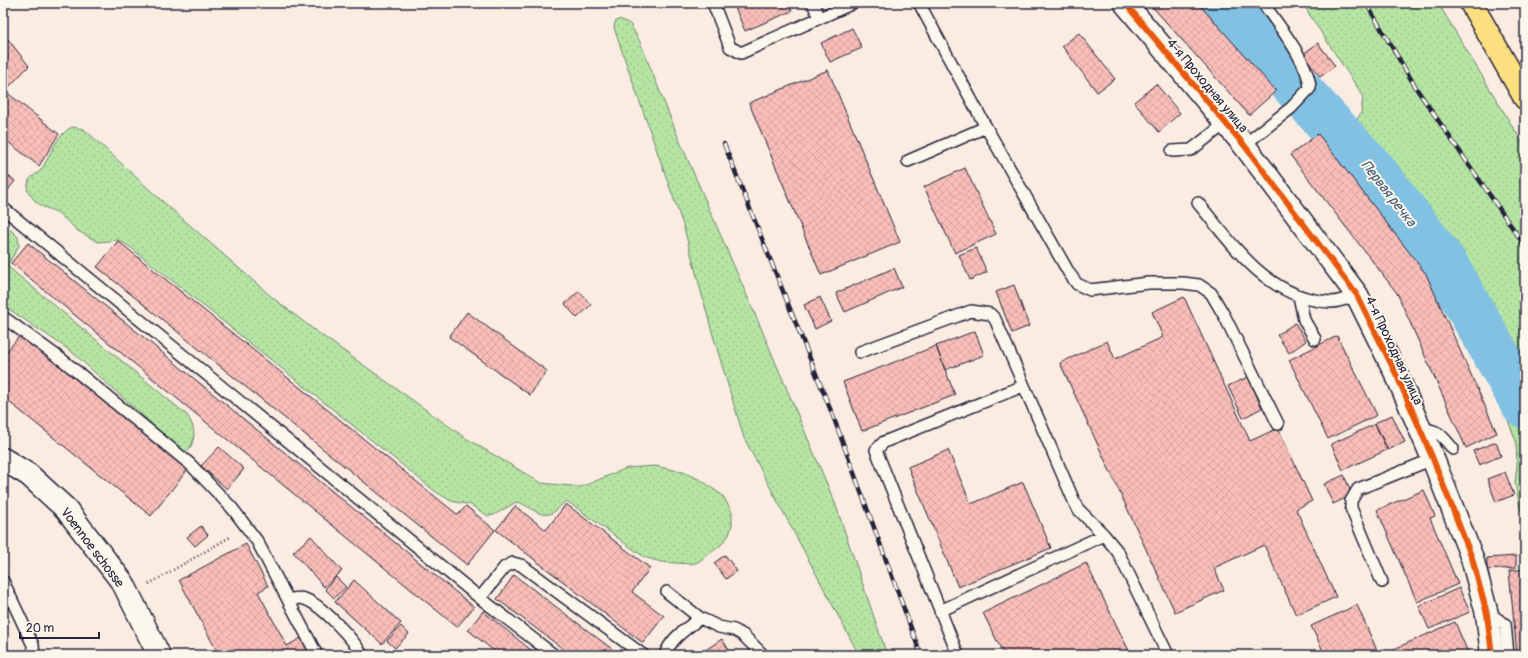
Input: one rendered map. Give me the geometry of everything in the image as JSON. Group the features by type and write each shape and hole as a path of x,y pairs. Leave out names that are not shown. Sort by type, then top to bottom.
{"main road":[{"path":"1471,3 1525,98"}],"street":[{"name":"4-я Проходная улица","path":"1125,3 1244,145 1357,295 1398,378 1433,459 1472,558 1487,614 1492,655"},
{"name":"Voennoe schosse","path":"3,459 29,475 66,509 123,583 159,655"}],"lane":[{"path":"713,3 730,46 741,53 851,4"},
{"path":"813,3 819,18"},
{"path":"919,3 986,127 1069,274 1077,284 1090,290 1149,283 1183,283 1199,285 1211,293 1225,317 1278,424"},
{"path":"1244,145 1291,108 1310,88 1310,79 1292,45 1263,3"},
{"path":"1172,150 1191,150 1226,123"},
{"path":"908,161 986,127"},
{"path":"1198,203 1264,277 1280,288 1299,296 1332,302 1357,295"},
{"path":"3,208 480,598 554,655"},
{"path":"1299,296 1304,320 1315,339"},
{"path":"860,352 971,311 990,314 995,319 1077,508 1104,535 1118,552 1168,655"},
{"path":"3,317 65,362 190,464 247,526 317,655"},
{"path":"958,655 876,450 884,442 1023,386"},
{"path":"1420,429 1430,429 1440,434 1453,448"},
{"path":"1382,582 1351,508 1351,501 1358,489 1433,459"},
{"path":"940,611 1104,535"},
{"path":"480,598 505,567 513,563 521,565 643,655"},
{"path":"3,581 32,645 34,655"},
{"path":"667,592 700,618 719,627 734,630 743,635 763,655"},
{"path":"288,600 304,599 312,603 350,638 362,655"},
{"path":"1487,614 1505,624 1508,655"},
{"path":"665,655 668,646 676,637 700,618"}],"path":[{"path":"144,587 247,526"}],"green space":[{"path":"1304,3 1438,3 1525,147 1525,518 1520,508 1515,483 1517,464 1516,441 1509,423 1433,264 1347,157 1343,143 1361,113 1363,96 1309,14"},
{"path":"620,19 630,24 640,42 681,144 835,503 887,655 859,655 744,438 712,332 684,228 614,27 615,22"},
{"path":"72,127 84,129 152,192 273,298 313,329 464,437 541,483 581,487 627,468 655,466 683,472 701,480 723,496 732,512 732,525 729,535 720,546 698,562 691,564 661,562 644,557 567,501 554,512 547,514 538,513 521,503 516,502 494,515 488,516 471,505 451,501 436,492 130,247 119,240 98,242 78,231 57,212 43,207 35,201 27,190 29,180 41,170 62,135"},
{"path":"3,222 18,237 19,246 7,266 187,415 192,424 194,433 193,442 188,451 184,453 72,352 3,305"}],"building":[{"path":"733,3 788,3 792,11 745,31"},
{"path":"1149,3 1198,3 1276,91 1249,115"},
{"path":"852,28 862,48 830,62 821,43"},
{"path":"3,33 29,66 5,91 59,134 39,166 3,138"},
{"path":"1079,33 1115,79 1097,92 1062,46"},
{"path":"1318,43 1335,66 1320,77 1303,54"},
{"path":"828,70 900,242 821,275 749,103"},
{"path":"1156,84 1180,113 1159,132 1134,102"},
{"path":"1318,134 1426,274 1497,433 1466,448 1397,293 1290,155"},
{"path":"965,168 996,234 955,253 924,187"},
{"path":"3,172 15,181 5,194 3,193"},
{"path":"118,241 458,515 466,506 495,530 467,565 97,267"},
{"path":"28,243 474,607 457,627 11,263"},
{"path":"976,248 987,272 970,280 959,255"},
{"path":"894,268 902,287 845,312 836,293"},
{"path":"1014,285 1029,326 1012,333 996,292"},
{"path":"579,291 591,305 577,318 565,304"},
{"path":"820,297 831,321 815,329 804,305"},
{"path":"1184,297 1250,441 1278,428 1312,501 1296,509 1336,597 1296,615 1264,545 1214,568 1224,590 1175,612 1060,363 1107,341 1115,359 1163,337 1152,312"},
{"path":"467,312 547,371 530,395 449,337"},
{"path":"1295,323 1306,341 1289,353 1277,335"},
{"path":"975,331 984,355 945,370 936,346"},
{"path":"21,334 188,469 151,516 3,397 3,356"},
{"path":"1337,336 1377,415 1328,439 1289,360"},
{"path":"936,346 955,395 862,431 843,382"},
{"path":"1248,377 1262,408 1243,418 1228,386"},
{"path":"1392,415 1405,442 1388,450 1375,423"},
{"path":"1375,424 1387,450 1343,470 1331,444"},
{"path":"1496,442 1501,456 1479,465 1473,451"},
{"path":"219,447 244,469 227,489 201,466"},
{"path":"948,450 971,504 1023,482 1051,548 958,587 908,467"},
{"path":"1505,472 1514,495 1496,502 1487,479"},
{"path":"1344,475 1352,495 1333,504 1324,484"},
{"path":"1424,490 1435,516 1430,518 1458,584 1417,602 1377,510"},
{"path":"566,504 650,568 632,592 664,616 643,643 496,530 515,506 546,530"},
{"path":"201,526 208,535 195,546 187,537"},
{"path":"311,536 342,571 324,587 293,552"},
{"path":"246,544 268,586 258,592 287,646 301,638 310,655 219,655 179,580"},
{"path":"725,555 737,571 726,579 714,563"},
{"path":"1516,556 1516,568 1487,570 1487,558"},
{"path":"1086,563 1131,655 1004,655 983,613"},
{"path":"1525,569 1525,655 1517,655 1509,571"},
{"path":"514,575 620,655 571,655 497,599"},
{"path":"336,577 346,587 334,598 325,589"},
{"path":"354,580 401,623 382,644 335,602"},
{"path":"1459,588 1470,612 1429,629 1419,606"},
{"path":"1357,605 1379,655 1325,655 1311,626"},
{"path":"483,611 537,655 499,655 468,630"},
{"path":"1455,622 1469,655 1397,655 1394,649"},
{"path":"401,626 409,634 395,648 387,641"},
{"path":"722,639 732,655 698,655"}],"waterway":[{"name":"Первая речка","path":"1223,3 1304,96 1374,172 1445,265 1525,405"}],"railway":[{"path":"1366,3 1418,91 1525,246"},
{"path":"724,144 833,416 921,655"}],"cycle path":[{"path":"1125,3 1244,145 1357,295 1398,378 1433,459 1472,558 1487,614 1492,655"}]}
